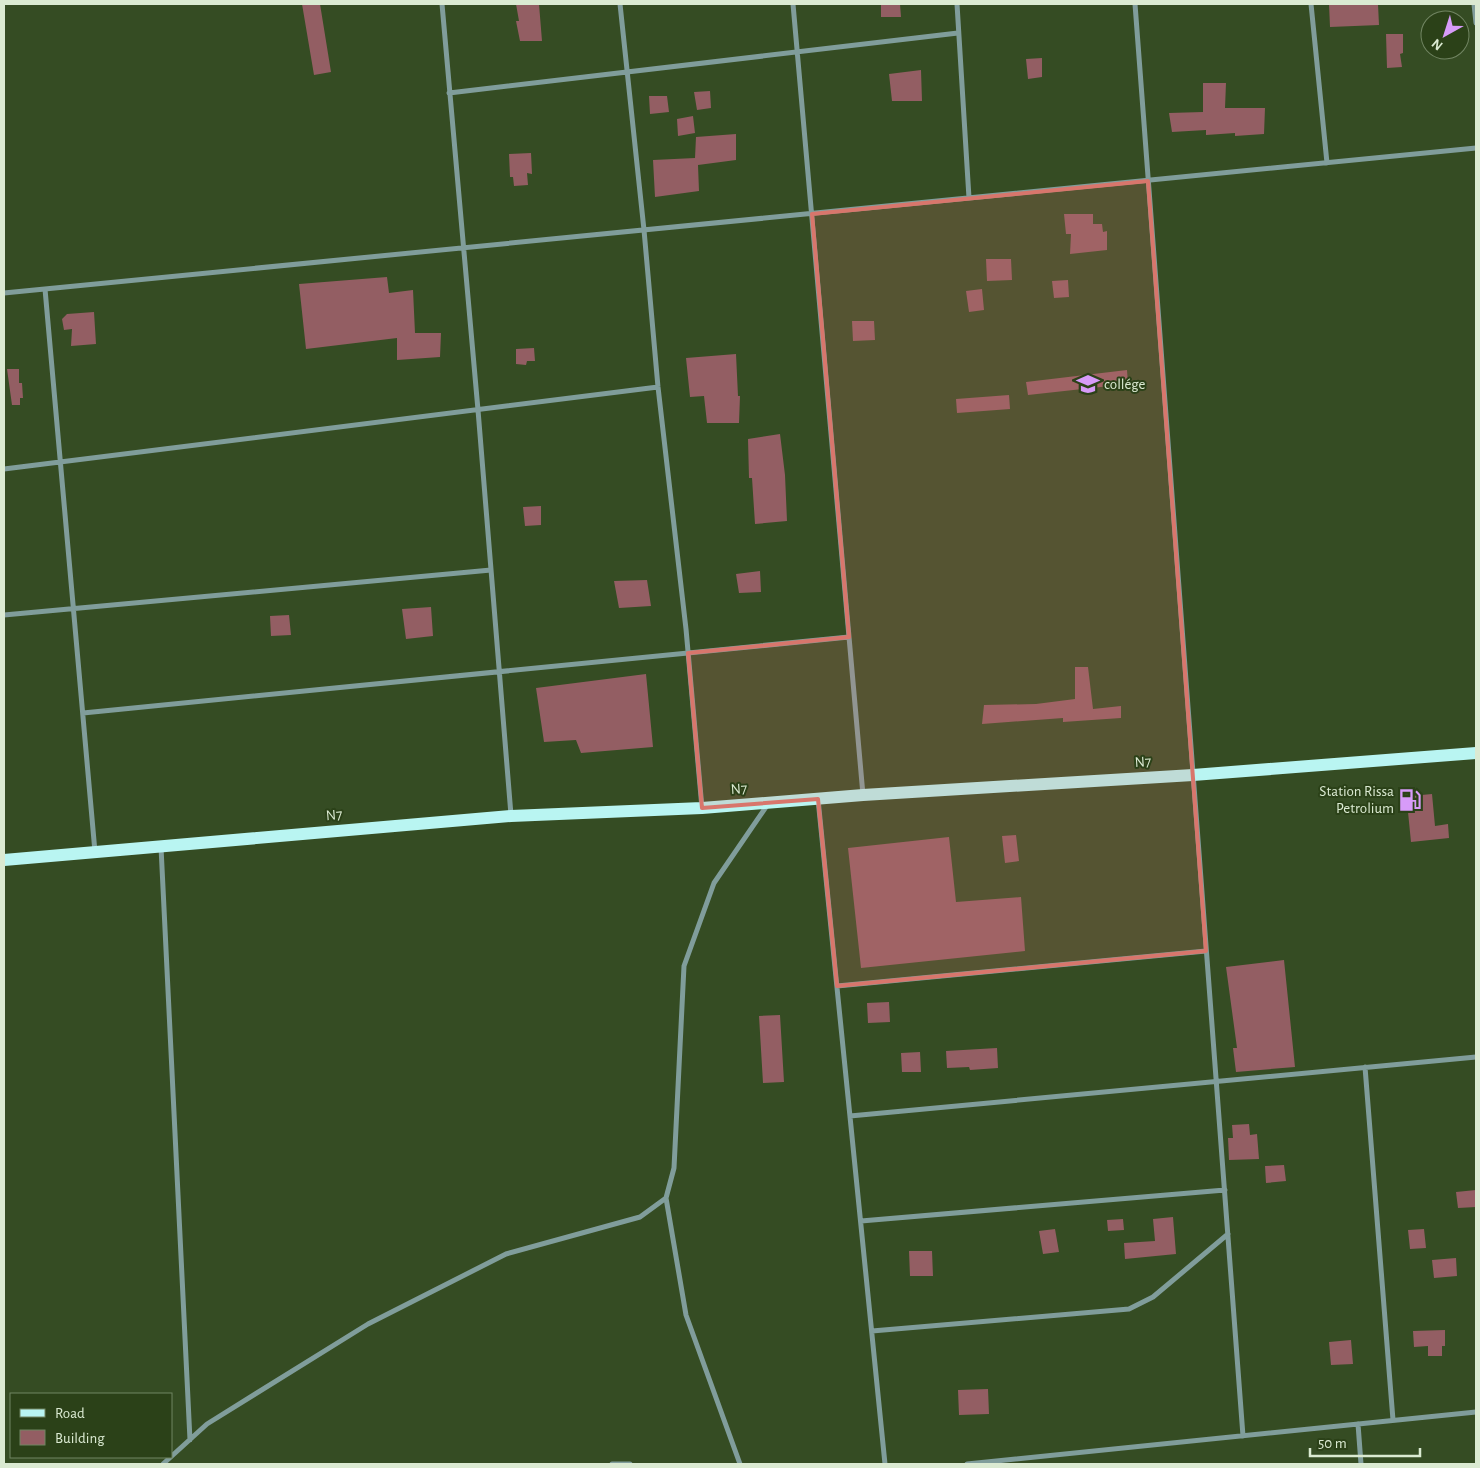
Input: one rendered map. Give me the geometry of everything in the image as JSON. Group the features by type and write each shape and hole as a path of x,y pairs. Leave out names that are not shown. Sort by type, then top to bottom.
{"main road":[{"name":"N7","path":"4,860 511,816 702,808 1193,775 1476,753"}],"street":[{"path":"442,4 511,816"},
{"path":"620,4 644,230 658,387 688,653 702,808"},
{"path":"793,4 863,796"},
{"path":"956,4 969,198"},
{"path":"1134,4 1243,1436"},
{"path":"1311,4 1327,163"},
{"path":"1474,4 1476,23"},
{"path":"449,93 958,33"},
{"path":"4,293 1476,148"},
{"path":"45,289 95,853"},
{"path":"4,469 658,387"},
{"path":"4,615 491,570"},
{"path":"83,713 849,637"},
{"path":"818,799 885,1464"},
{"path":"740,1464 686,1315 666,1198 674,1168 684,966 714,882 768,803"},
{"path":"161,847 190,1440"},
{"path":"837,986 1206,951"},
{"path":"850,1116 1476,1057"},
{"path":"1365,1067 1393,1420"},
{"path":"861,1221 1225,1190"},
{"path":"172,1456 207,1424 368,1324 506,1254 640,1217 666,1198"},
{"path":"872,1331 1129,1309 1153,1296 1228,1234"},
{"path":"967,1464 1476,1412"},
{"path":"1358,1424 1361,1464"},
{"path":"612,1464 630,1464"}],"highlighted area":[{"path":"1148,181 1206,951 837,986 818,799 702,808 688,653 849,637 812,214"}],"building":[{"path":"302,4 320,4 331,72 314,75"},
{"path":"516,4 539,4 542,41 520,41 516,21 519,21"},
{"path":"881,4 900,4 901,17 881,17"},
{"path":"1329,4 1378,4 1379,25 1330,27"},
{"path":"1386,34 1403,34 1403,53 1400,54 1402,67 1387,68"},
{"path":"1042,58 1042,77 1028,79 1026,59"},
{"path":"921,70 922,101 892,101 889,74"},
{"path":"1203,83 1226,83 1225,108 1265,108 1264,134 1206,135 1206,130 1172,132 1169,113 1203,112"},
{"path":"710,91 711,108 697,110 694,92"},
{"path":"649,96 667,96 669,112 650,114"},
{"path":"693,116 695,133 678,136 677,119"},
{"path":"736,134 736,160 698,165 699,191 655,197 653,160 695,158 696,137"},
{"path":"531,153 532,174 527,173 528,185 514,186 513,177 510,177 509,154"},
{"path":"1064,214 1093,214 1093,224 1102,224 1103,232 1107,231 1107,250 1070,254 1071,234 1066,234"},
{"path":"986,259 1011,259 1012,280 987,281"},
{"path":"387,277 389,293 413,290 415,333 441,333 440,357 397,360 397,338 306,349 299,284"},
{"path":"1068,280 1069,297 1054,298 1052,281"},
{"path":"982,289 984,310 969,312 966,291"},
{"path":"94,312 96,344 71,346 72,329 64,330 62,319 67,314"},
{"path":"852,321 874,321 875,340 853,341"},
{"path":"534,348 535,361 527,361 526,365 516,364 516,349"},
{"path":"736,354 738,396 740,396 739,423 707,423 704,396 690,397 686,358"},
{"path":"7,369 19,369 19,383 22,383 23,398 20,398 20,405 12,405"},
{"path":"1127,370 1128,384 1028,395 1026,382"},
{"path":"1009,395 1010,409 957,413 956,399"},
{"path":"780,434 785,475 787,521 755,524 752,478 749,478 748,439"},
{"path":"541,506 541,525 525,526 523,507"},
{"path":"760,571 761,592 739,593 736,574"},
{"path":"647,580 651,606 619,608 614,581"},
{"path":"431,607 433,636 406,639 402,609"},
{"path":"289,615 291,635 271,636 270,616"},
{"path":"1075,667 1088,667 1093,709 1121,706 1121,718 1063,722 1063,718 982,724 984,705 1036,704 1075,699"},
{"path":"646,674 653,747 581,753 576,740 544,742 536,688"},
{"path":"1432,794 1435,826 1448,824 1449,838 1411,842 1408,812 1401,813 1400,797"},
{"path":"1016,835 1019,861 1005,863 1002,836"},
{"path":"949,837 956,902 1021,897 1025,951 861,968 848,848"},
{"path":"1284,960 1295,1067 1236,1072 1233,1048 1237,1048 1226,967"},
{"path":"889,1002 890,1022 868,1023 867,1003"},
{"path":"780,1015 784,1082 763,1083 759,1016"},
{"path":"997,1048 998,1068 970,1070 969,1067 947,1068 946,1051"},
{"path":"920,1052 921,1072 902,1072 901,1053"},
{"path":"1249,1124 1250,1135 1257,1134 1259,1159 1229,1160 1228,1138 1233,1138 1232,1125"},
{"path":"1284,1165 1286,1181 1266,1183 1265,1166"},
{"path":"1476,1190 1476,1207 1458,1208 1456,1192"},
{"path":"1173,1217 1176,1254 1125,1259 1124,1243 1155,1241 1153,1219"},
{"path":"1123,1219 1124,1230 1108,1231 1107,1220"},
{"path":"1055,1229 1059,1252 1043,1254 1039,1231"},
{"path":"1424,1229 1426,1248 1410,1249 1408,1230"},
{"path":"909,1251 932,1251 933,1276 910,1276"},
{"path":"1456,1258 1457,1276 1434,1278 1432,1260"},
{"path":"1445,1330 1445,1346 1442,1346 1442,1356 1428,1356 1428,1346 1414,1347 1413,1331"},
{"path":"1351,1340 1353,1364 1331,1365 1329,1342"},
{"path":"988,1389 989,1414 959,1415 958,1390"}],"place":[{"name":"collége","path":"1088,384"},
{"name":"Station Rissa Petrolium","path":"1410,800"}]}
